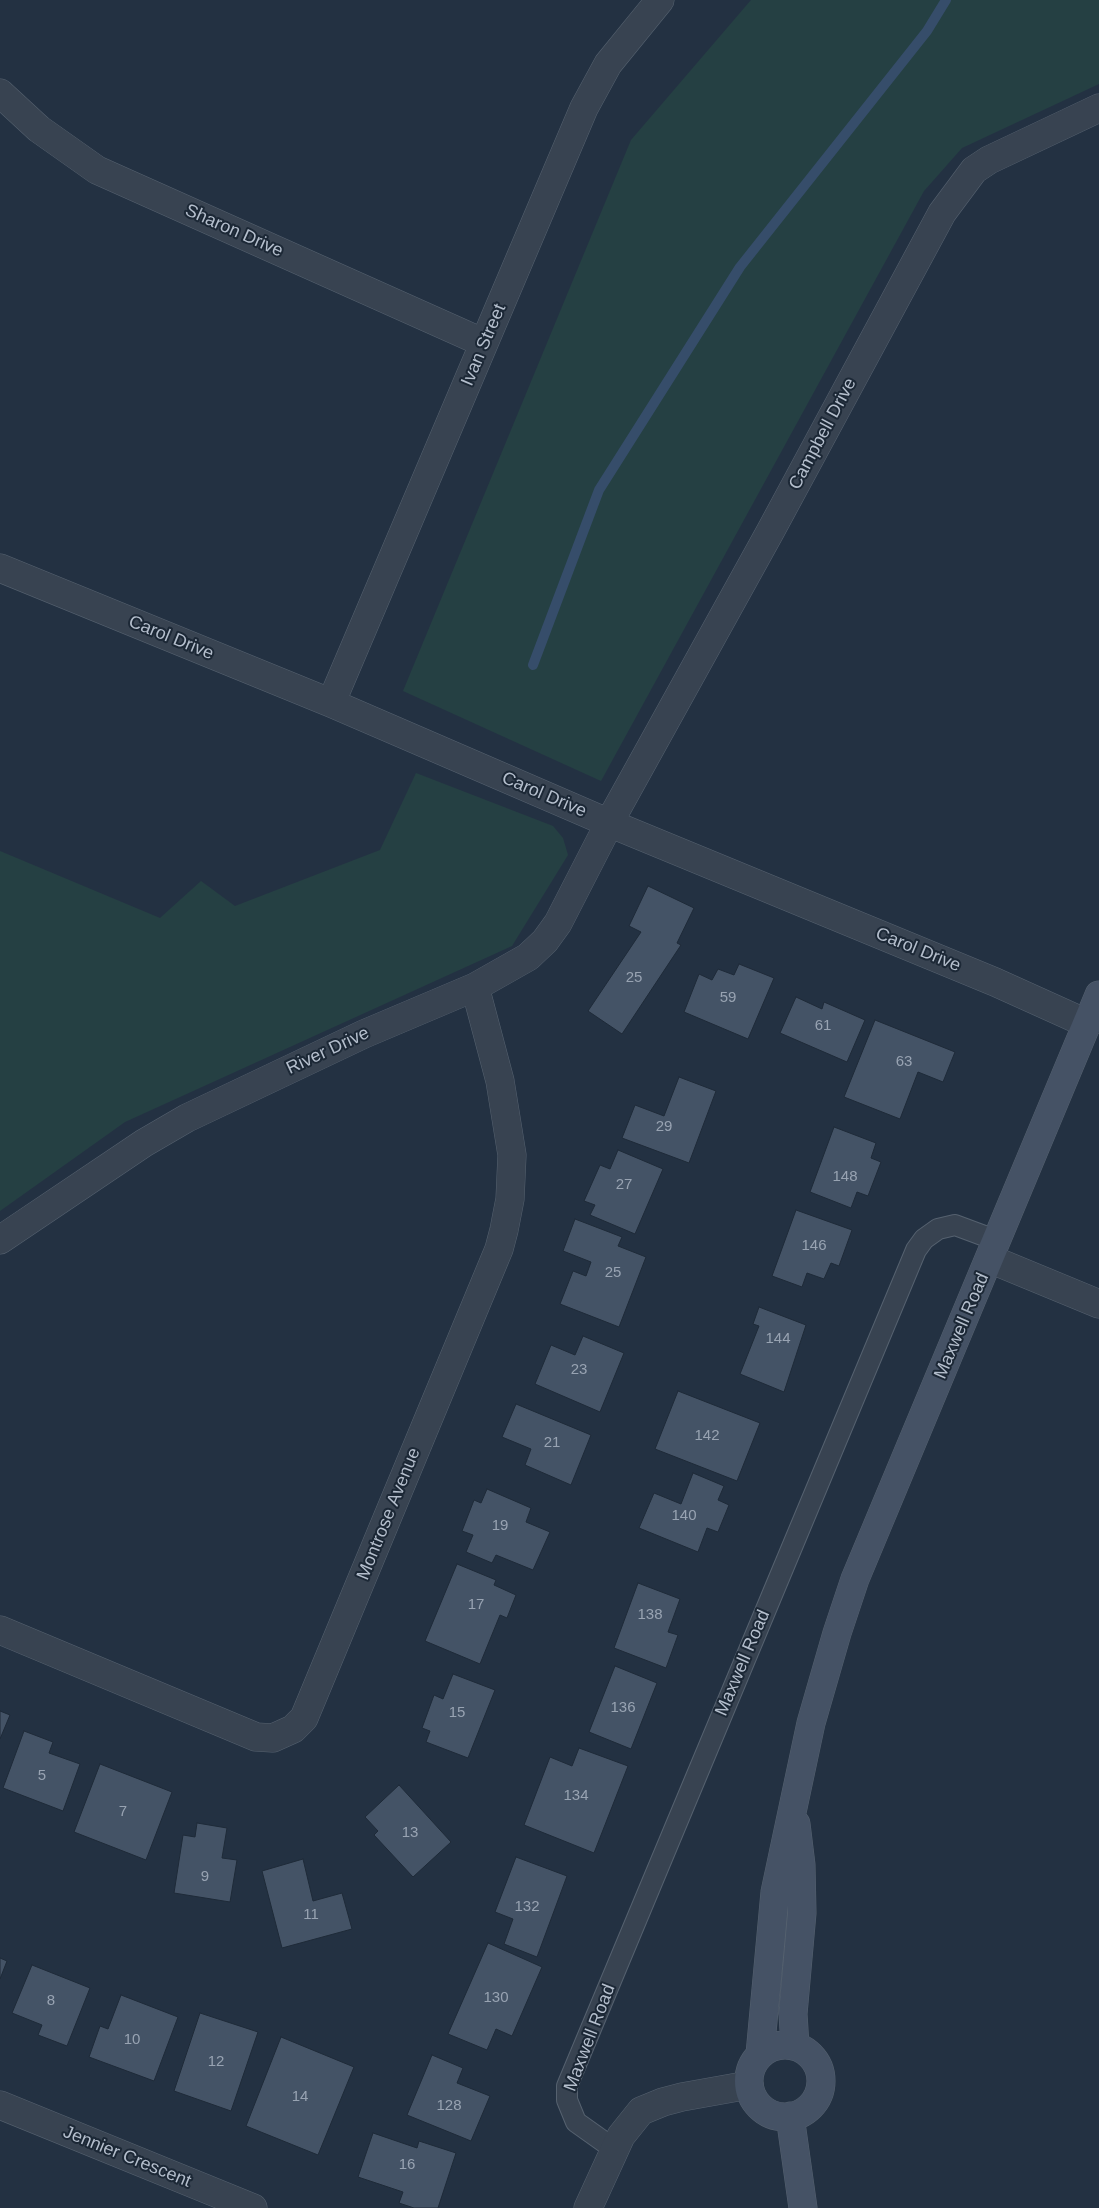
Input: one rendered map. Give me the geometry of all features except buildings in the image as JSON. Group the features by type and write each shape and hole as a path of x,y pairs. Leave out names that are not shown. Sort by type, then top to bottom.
{"street":[{"name":"Ivan Street","path":"331,703 584,108 608,64 658,1"},
{"name":"Sharon Drive","path":"0,93 39,129 97,170 484,343"},
{"name":"Campbell Drive","path":"609,823 770,532 942,213 958,189 974,170 989,160 1099,108"},
{"name":"Carol Drive","path":"0,568 331,703 609,823 986,978 1088,1024"},
{"name":"River Drive","path":"0,1240 144,1143 187,1118 364,1034 475,987 528,957 545,941 558,922 609,823"},
{"name":"Montrose Avenue","path":"0,1630 256,1737 264,1739 278,1736 293,1729 304,1718 495,1258 504,1230 510,1199 512,1155 500,1081 475,987"},
{"name":"Maxwell Road","path":"760,2054 775,1892 819,1691 855,1579 994,1250 1099,994"},
{"path":"994,1250 1099,1304"},
{"name":"Maxwell Road","path":"794,1808 801,1865 802,1903 794,2014 794,2046"},
{"path":"776,2046 794,2046 809,2054 818,2067 820,2083 819,2091 811,2105 805,2110 790,2116 776,2115 763,2109 753,2098 749,2085 751,2068 760,2054 776,2046"},
{"path":"588,2208 614,2149 632,2119 651,2106 682,2097 749,2085"},
{"name":"Jennier Crescent","path":"0,2105 253,2208"},
{"path":"790,2116 803,2208"}],"lane":[{"name":"Maxwell Road","path":"614,2149 576,2122 567,2100 567,2086 916,1250 924,1239 938,1229 955,1225 994,1250"}],"green space":[{"path":"751,0 1099,0 1099,84 962,148 924,191 601,781 403,691 631,140"},
{"path":"416,773 553,826 563,838 568,855 512,946 125,1122 0,1211 0,851 160,918 201,881 235,906 380,850"}],"waterway":[{"path":"533,665 599,490 740,267 927,31 946,0"}]}
